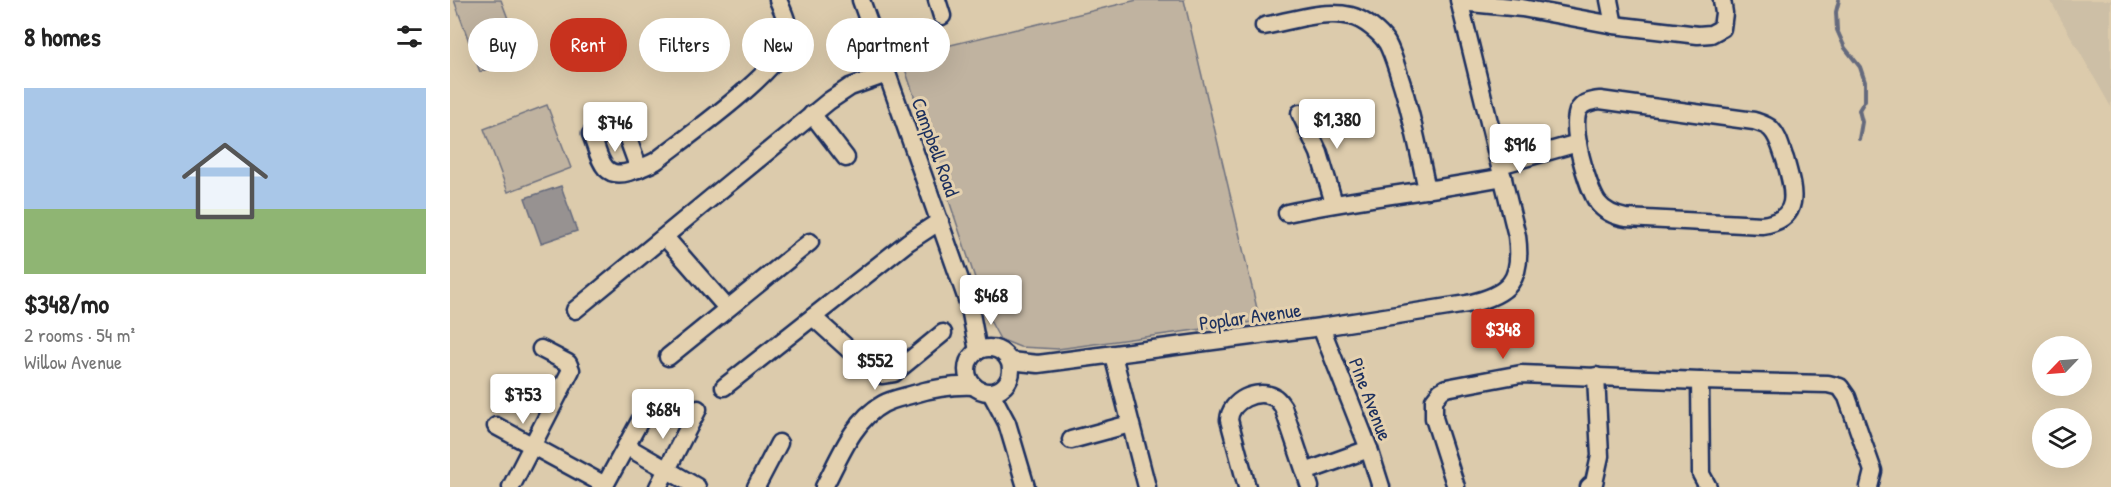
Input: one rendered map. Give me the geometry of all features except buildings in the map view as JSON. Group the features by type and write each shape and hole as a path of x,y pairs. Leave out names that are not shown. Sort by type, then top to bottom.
{"street":[{"path":"591,134 605,168 609,172 620,174 656,161 769,69 778,58 787,42 788,29 785,8 778,0"},
{"name":"Campbell Road","path":"861,0 983,349"},
{"path":"1608,0 1614,25"},
{"path":"1460,1 1521,4 1614,25 1698,35 1711,34 1722,27 1724,13 1722,0"},
{"name":"Poplar Avenue","path":"1004,379 1038,364 1321,327 1467,304 1486,300 1504,290 1516,276 1519,268 1517,236 1460,1"},
{"path":"1264,26 1321,15 1353,16 1381,36 1394,57 1405,93 1427,190"},
{"path":"575,310 812,114 850,87 887,74"},
{"path":"1600,100 1754,121 1770,128 1780,143 1793,186 1792,207 1789,213 1772,224 1762,225 1618,217 1605,209 1594,195 1578,143 1576,118 1579,110 1590,101 1600,100"},
{"path":"1300,112 1319,153 1334,203"},
{"path":"812,114 846,158"},
{"path":"624,125 639,169"},
{"path":"1287,213 1334,203 1427,190 1502,171 1578,143"},
{"path":"724,387 908,242 940,221"},
{"path":"665,237 727,309"},
{"path":"668,357 810,242"},
{"path":"813,317 867,366 882,375 894,373 943,333"},
{"name":"Pine Avenue","path":"1321,327 1369,449 1381,487"},
{"path":"511,487 571,367 568,363 541,349"},
{"path":"1004,379 979,390 968,376 970,359 983,349 1001,351 1004,379 1007,423 1026,487"},
{"path":"1113,355 1147,487"},
{"path":"824,487 854,433 868,415 883,404 933,388 967,370"},
{"path":"1456,487 1432,407 1434,400 1446,388 1521,374 1828,384 1840,387 1846,397 1873,471 1869,487"},
{"path":"1589,487 1594,483 1600,456 1596,376"},
{"path":"1700,381 1701,474 1708,487"},
{"path":"933,388 974,386"},
{"path":"1247,487 1229,420 1230,411 1243,399 1261,394 1271,395 1277,399 1289,420 1307,479 1369,449"},
{"path":"496,426 604,486 648,406"},
{"path":"658,487 698,409"},
{"path":"1071,440 1130,424"},
{"path":"757,486 779,442"},
{"path":"626,446 697,487"}],"shaded area":[{"path":"454,0 501,0 508,18 468,18 468,39"},
{"path":"1137,0 1184,0 1260,321 1058,349 1020,347 1000,339 988,317 906,72 950,72 950,45"},
{"path":"2050,0 2111,0 2111,107"},
{"path":"547,105 571,168 508,192 484,129"},
{"path":"561,186 577,231 541,243 525,198"}],"waterway":[{"path":"1839,0 1836,12 1837,30 1845,48 1860,67 1865,82 1865,100 1859,110 1862,122 1859,139"}]}
